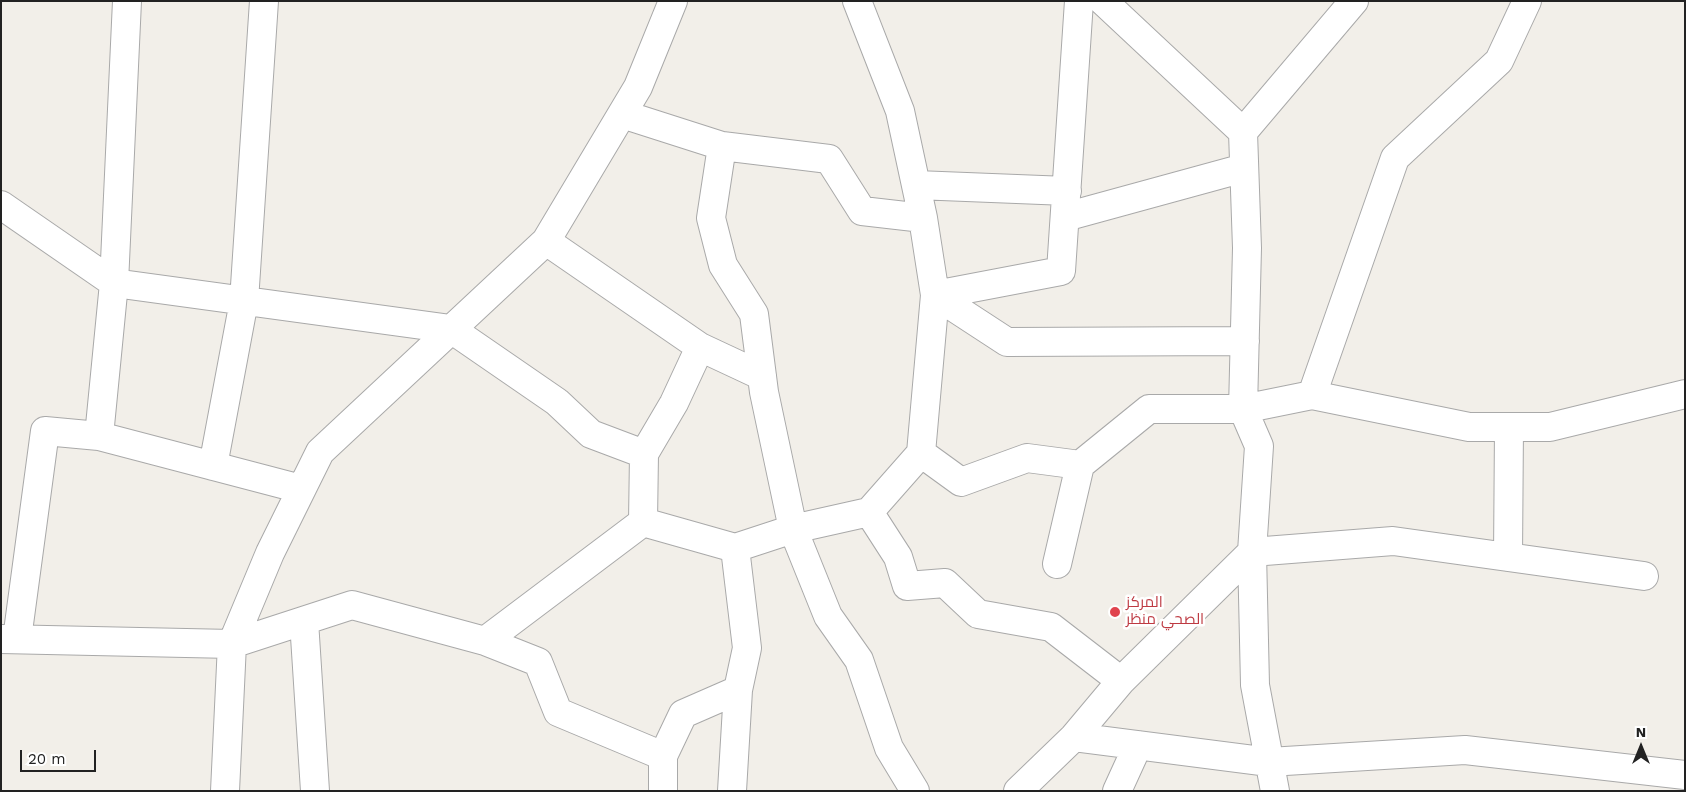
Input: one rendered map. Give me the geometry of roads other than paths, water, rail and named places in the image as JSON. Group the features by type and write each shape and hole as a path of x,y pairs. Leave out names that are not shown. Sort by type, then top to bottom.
{"street":[{"path":"99,436 114,283 127,1"},
{"path":"213,466 244,301 264,1"},
{"path":"225,791 232,644 270,553 320,452 546,241 638,87 673,1"},
{"path":"642,522 735,548 793,529 869,512 921,453 935,295 916,186 900,112 856,1"},
{"path":"935,295 1061,271 1079,1"},
{"path":"1103,1 1243,132"},
{"path":"1275,791 1255,685 1252,552 1260,446 1243,409 1247,248 1243,132 1354,1"},
{"path":"1312,395 1395,158 1498,61 1527,1"},
{"path":"622,114 722,146 829,158 862,211 922,218"},
{"path":"722,146 711,218 723,265 754,314 762,376 793,529 828,616 859,660 889,748 915,791"},
{"path":"1065,218 1244,168"},
{"path":"916,186 1067,190"},
{"path":"1,204 114,283 451,329 557,402 591,434 644,454"},
{"path":"546,241 700,347 762,376"},
{"path":"935,295 1007,342 1245,341"},
{"path":"642,522 644,454 674,403 700,347"},
{"path":"1057,564 1080,465 1149,409 1243,409 1312,395 1469,427 1550,427 1685,394"},
{"path":"1508,557 1509,427"},
{"path":"301,489 99,436 45,431 9,639 232,644 352,605 485,641 538,662 558,712 663,756"},
{"path":"921,453 961,482 1026,458 1080,465"},
{"path":"869,512 898,557 907,586 945,583 978,614 1051,627 1121,681"},
{"path":"485,641 642,522"},
{"path":"1018,791 1074,737 1121,681 1252,552 1392,541 1644,576"},
{"path":"732,791 738,690 746,648 735,548"},
{"path":"304,621 315,791"},
{"path":"663,791 663,756 684,714 738,690"},
{"path":"1074,737 1269,762 1465,750 1685,775"},
{"path":"1117,791 1138,745"}],"place":[{"name":"المركز الصحي منظر","path":"1115,612"}]}
